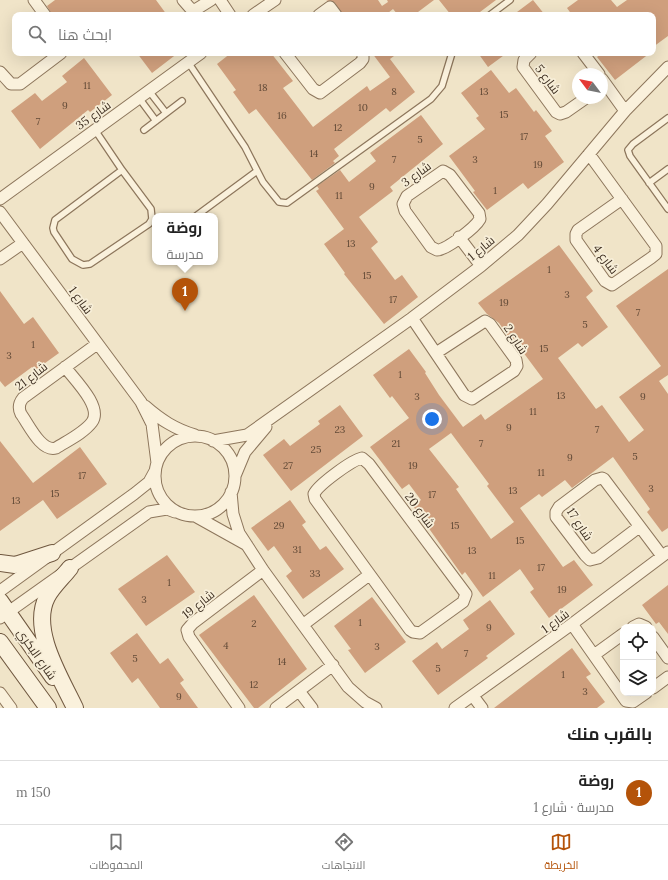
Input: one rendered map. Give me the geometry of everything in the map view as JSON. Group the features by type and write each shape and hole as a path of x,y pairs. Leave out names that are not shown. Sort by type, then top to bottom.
{"main road":[{"path":"0,563 15,565 52,553"},
{"path":"70,568 47,597 41,618 44,639 75,708"},
{"name":"شارع البكري","path":"3,610 75,708"},
{"name":"شارع البكري","path":"0,642 48,708"}],"street":[{"path":"34,0 43,12"},
{"path":"183,0 187,6 196,10 211,0"},
{"path":"220,0 228,12"},
{"path":"257,12 275,0"},
{"path":"0,72 11,84 20,84 57,56"},
{"name":"شارع 35","path":"0,199 197,56"},
{"path":"287,56 313,89 320,93 360,63 364,56"},
{"name":"شارع 5","path":"528,56 524,60 523,67 556,112 560,114 566,112 577,104"},
{"path":"585,56 594,68"},
{"name":"شارع 1","path":"213,441 247,435 412,318 481,266 518,235 547,204 625,111 667,71"},
{"path":"608,88 625,111"},
{"name":"شارع 4","path":"589,154 622,199 656,246 657,250 651,258 612,286 605,281 576,240 576,234 578,230 622,199"},
{"name":"شارع 3","path":"443,171 450,175 480,216 476,225 459,237 440,250 434,249 404,208 404,200 407,196 443,171"},
{"name":"شارع 1","path":"0,212 141,402 152,424 156,467"},
{"path":"459,237 481,266"},
{"path":"0,259 23,243"},
{"name":"شارع 2","path":"412,318 464,395 470,399 514,371 517,366 516,360 490,324 485,321 436,352"},
{"name":"شارع 21","path":"65,367 93,404 95,415 91,424 56,448 52,449 45,447 41,443 21,414 19,405 23,398 65,367 97,344"},
{"name":"شارع 1","path":"141,402 160,419 177,430 199,437"},
{"name":"شارع 1","path":"234,477 245,452 278,414"},
{"path":"0,591 134,494 148,482 164,452 173,443 186,438 199,437 213,441 222,447 229,456 233,466 234,477 231,492 235,520 239,533 249,546 263,570 304,624 348,687 365,702 376,708"},
{"name":"شارع 20","path":"362,458 369,464 466,596 463,602 424,632 416,633 410,630 369,575 316,502 314,494 319,487 354,461 362,458"},
{"path":"156,467 156,484 160,496 168,506 179,513"},
{"name":"شارع 17","path":"639,527 598,558 590,560 556,517 556,512 559,507 596,480 602,478 607,482 639,527 665,554"},
{"path":"3,610 70,568 149,512 167,509 195,516 206,515 216,510 225,502 231,492"},
{"path":"195,516 249,546"},
{"name":"شارع 1","path":"455,708 572,624 665,554"},
{"name":"شارع 19","path":"239,708 189,637 187,630 193,622 263,570"},
{"path":"304,624 369,575"},
{"path":"572,624 620,692"},
{"path":"594,655 620,636"},
{"path":"656,641 668,658"},
{"path":"276,708 332,665"},
{"path":"656,686 668,677"},
{"path":"300,691 312,708"},
{"path":"0,693 11,708"},
{"path":"473,696 482,708"},
{"path":"623,696 626,701 633,702 642,696"}],"lane":[{"path":"494,12 510,0"},
{"path":"188,62 245,147 257,171 279,202 283,203 290,202 431,100 442,86 451,56"},
{"path":"149,90 166,113"},
{"path":"139,98 156,121"},
{"path":"144,130 182,101"},
{"path":"668,118 633,144 628,150 630,156 668,210"},
{"path":"96,130 122,170 151,209 152,219 149,224 96,262 83,265 77,263 72,259 54,232 53,228 55,220 122,170"},
{"path":"649,183 668,169"},
{"path":"200,213 257,171"}],"building":[{"path":"55,0 156,0 165,12 50,12 47,6"},
{"path":"326,0 378,0 382,6 388,2 387,0 434,0 418,12 396,12 393,9 389,12 341,12 335,3"},
{"path":"439,0 496,0 480,12 449,12"},
{"path":"533,0 543,12 517,12"},
{"path":"578,0 611,0 617,7 627,0 668,0 668,36 656,45 656,12 570,12 567,8"},
{"path":"139,56 174,56 152,73"},
{"path":"227,56 273,56 293,81 283,88 313,127 367,86 370,91 390,77 374,56 394,56 390,59 415,92 390,112 386,108 334,149 339,156 333,161 335,163 312,180 256,109 249,114 233,92 236,90 217,64"},
{"path":"480,56 503,56 488,67"},
{"path":"598,56 646,56 615,80 608,71 608,68 606,68 597,57"},
{"path":"84,58 112,95 90,112 88,110 40,149 11,111 35,93 42,101 67,82 62,76"},
{"path":"491,70 509,93 516,88 534,112 536,110 552,131 545,136 564,162 528,189 523,183 487,210 449,156 485,129 476,118 479,116 461,93"},
{"path":"421,115 443,144 390,187 393,191 359,217 378,242 371,248 395,280 402,275 418,297 384,324 344,274 345,273 324,244 344,229 316,191 319,189 317,186 340,170 349,182 376,161 370,153"},
{"path":"559,245 593,291 586,297 608,327 582,347 578,343 558,358 596,409 602,405 629,442 644,430 619,397 661,366 616,306 668,269 668,375 659,381 668,394 668,528 662,532 647,512 650,509 613,457 572,488 565,480 542,497 539,494 520,508 563,567 574,560 593,585 549,618 530,592 534,589 520,569 483,597 465,572 462,575 413,506 421,500 409,484 402,489 370,447 409,418 392,396 390,398 373,375 409,349 426,372 425,373 439,395 463,427 481,414 485,420 543,379 517,344 515,346 499,323 487,314 478,303","holes":["451,433 489,484 487,486 514,522 491,539 456,489 459,487 429,449"]},
{"path":"0,291 24,324 33,317 59,353 34,371 32,367 5,387 0,381"},
{"path":"340,405 363,436 291,491 263,455 284,439 290,446 320,424 318,421"},
{"path":"0,441 33,483 80,447 107,484 57,519 43,500 0,531"},
{"path":"290,500 306,522 302,525 320,550 326,546 344,569 303,599 286,576 292,571 274,546 268,551 251,528"},
{"path":"167,555 195,592 146,626 118,589"},
{"path":"668,585 668,634 659,622 656,624 642,605"},
{"path":"254,595 307,669 258,708 254,708 199,635"},
{"path":"372,597 406,642 365,673 348,650 351,649 334,626"},
{"path":"490,600 515,634 486,656 488,658 438,695 412,661 437,642 442,649 469,629 463,620"},
{"path":"137,633 160,664 168,658 184,680 180,683 198,708 160,708 138,678 132,683 110,653"},
{"path":"572,648 591,674 586,677 605,702 597,708 494,708"}],"place":[{"name":"روضة","path":"185,311"}]}
